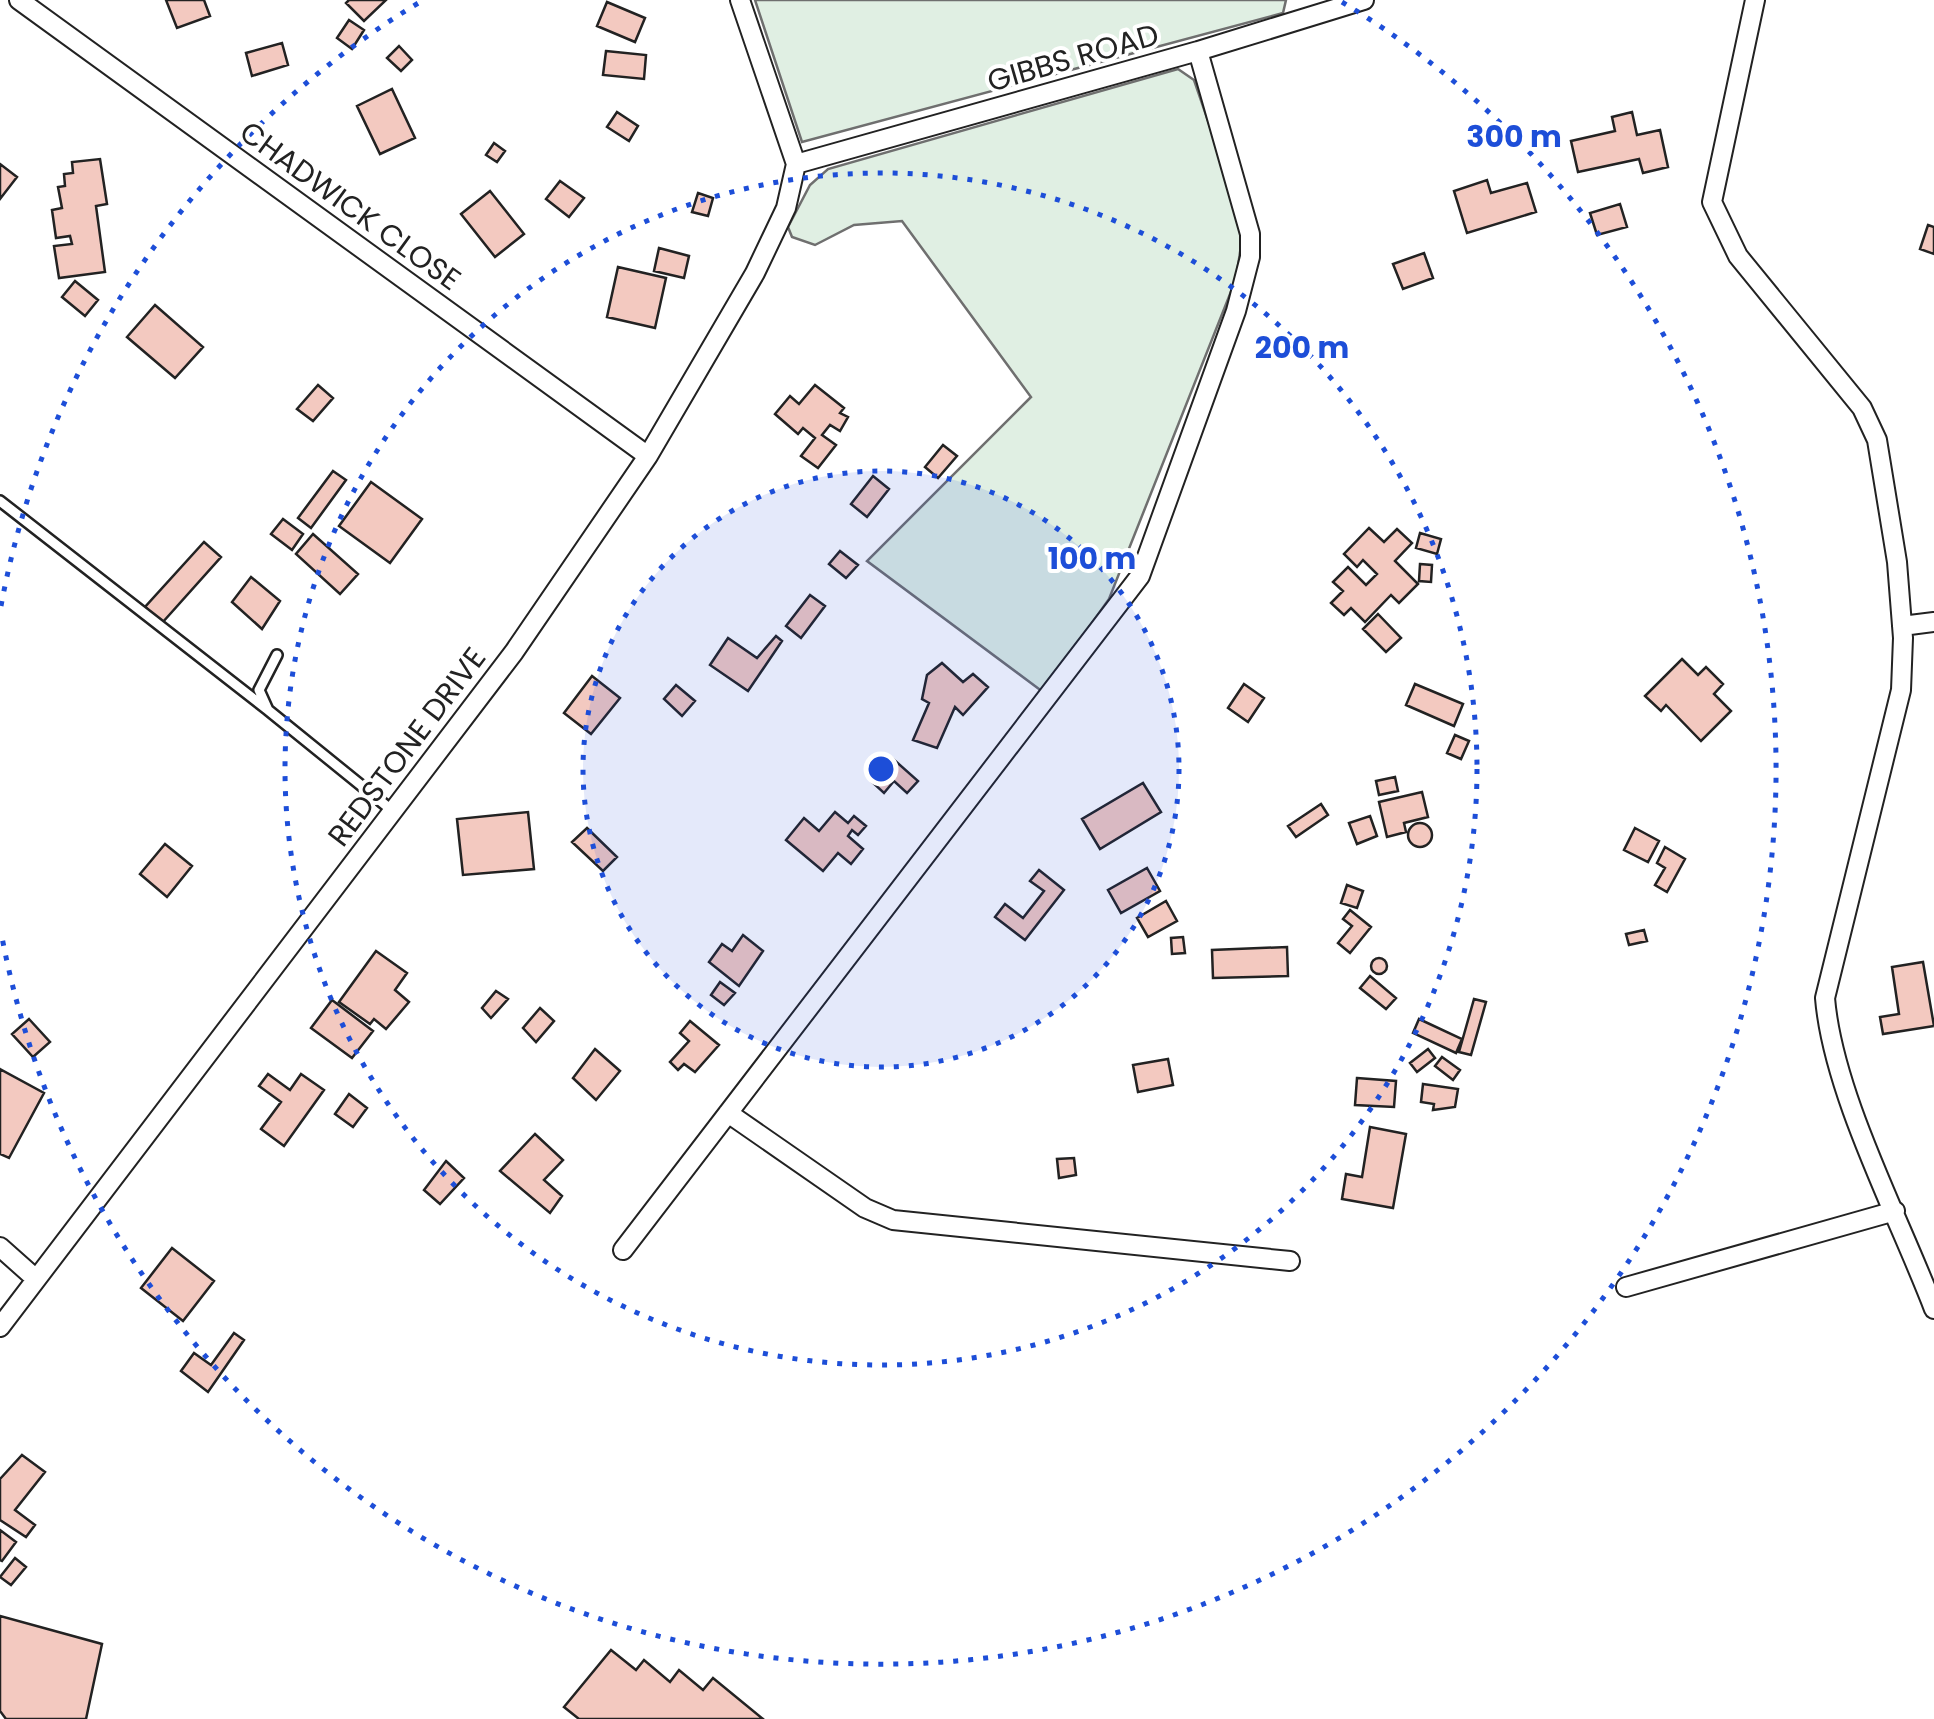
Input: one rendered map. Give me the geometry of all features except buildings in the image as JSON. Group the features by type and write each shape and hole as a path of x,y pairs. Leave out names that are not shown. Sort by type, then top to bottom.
{"street":[{"name":"CHADWICK CLOSE","path":"19,0 648,456"},
{"path":"740,0 796,164"},
{"name":"GIBBS ROAD","path":"796,164 1198,52 1364,0"},
{"path":"1754,0 1712,202 1738,256 1862,408 1878,440 1897,562 1901,690 1825,998 1828,1037 1934,1309"},
{"path":"623,1250 1140,576 1236,311 1250,257 1250,234 1198,52"},
{"name":"REDSTONE DRIVE","path":"0,1326 524,639 648,456 773,239 794,184 796,164"},
{"path":"1902,626 1934,622"},
{"path":"728,1113 866,1208 893,1220 1290,1261"},
{"path":"1626,1287 1895,1211"},
{"path":"0,1247 36,1280"}],"lane":[{"path":"0,501 394,812"},
{"path":"268,710 260,690 277,655"}],"green space":[{"path":"755,0 1286,0 1283,13 802,142"},
{"path":"1178,69 1194,80 1230,185 1242,239 1236,279 1109,599 1043,692 867,561 1031,397 902,221 854,225 815,245 792,237 788,227 810,185 828,169"}]}
